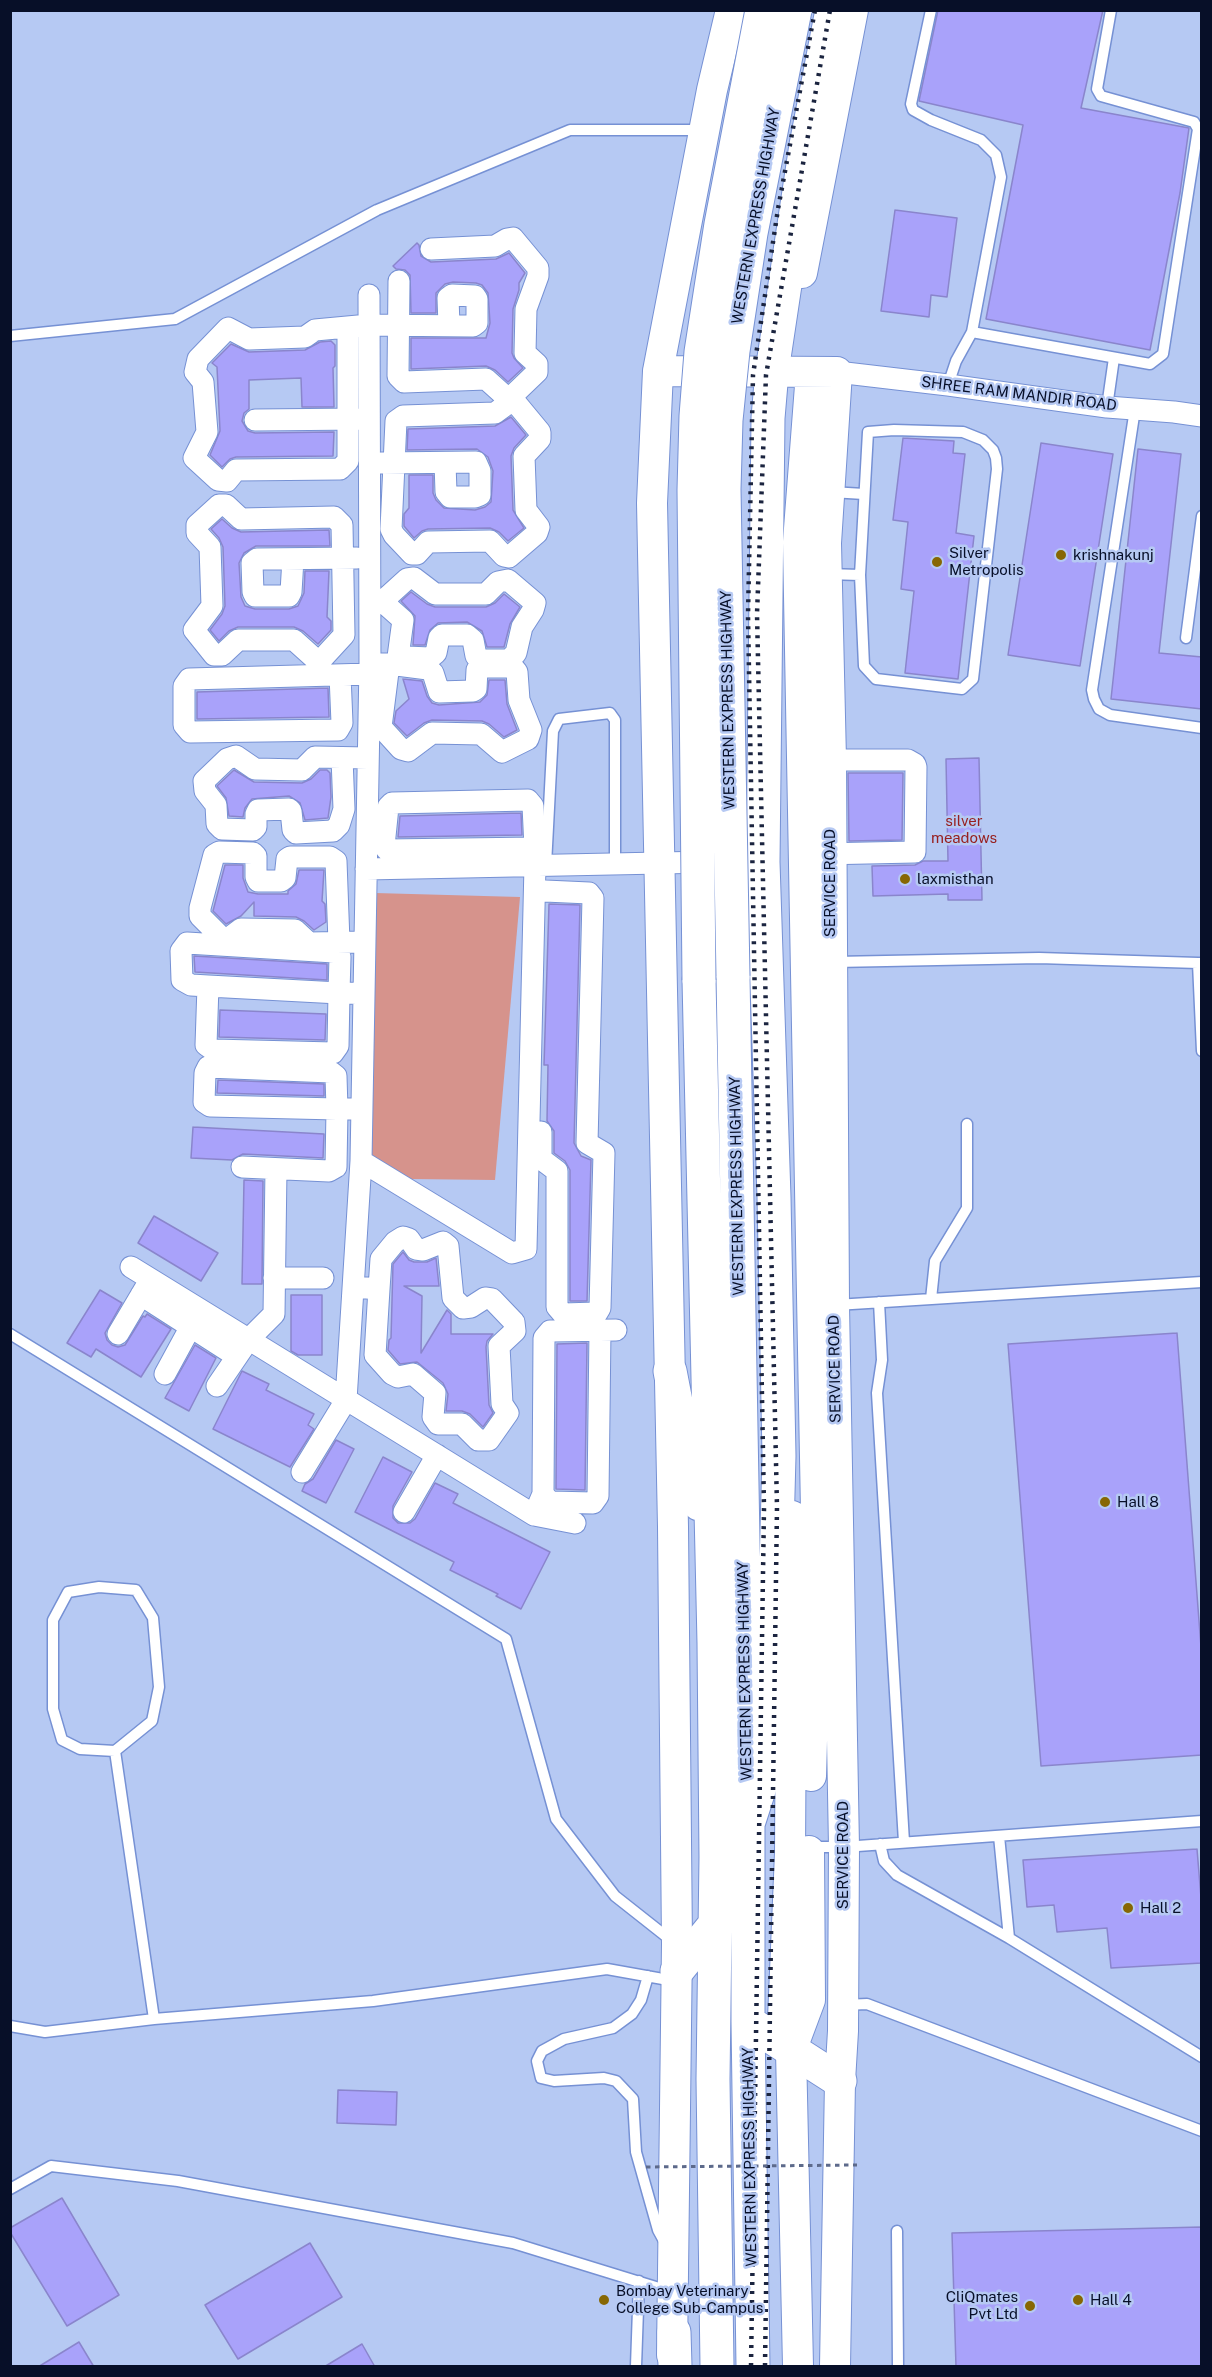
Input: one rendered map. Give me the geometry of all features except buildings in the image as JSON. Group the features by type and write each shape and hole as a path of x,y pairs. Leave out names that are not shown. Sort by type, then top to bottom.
{"highway":[{"name":"WESTERN EXPRESS HIGHWAY","path":"717,2367 713,2079 715,1924 712,1543 699,980 694,490 701,352 721,224 762,10"},
{"name":"WESTERN EXPRESS HIGHWAY","path":"753,2367 748,2022 748,1824 724,501 726,420 733,351 751,233 795,10"},
{"path":"748,1824 771,1753 779,1456 774,1185 763,862 767,460 801,372 802,145 832,10"},
{"path":"670,1371 687,1459 712,1543"},
{"path":"670,1968 715,1924"},
{"path":"748,2022 840,2081"},
{"path":"673,2367 674,2332"}],"main road":[{"path":"674,2332 670,1968 670,1371 652,503 658,371 716,131 730,10"},
{"path":"802,145 853,10"},
{"path":"658,371 801,372 776,488 773,579 793,1568 790,1853 783,2019 791,2051 798,2367"},
{"name":"SERVICE ROAD","path":"801,372 815,492 813,573 824,760 824,854 818,923 831,962 822,1218 822,1305 828,1566 844,1847 835,2367"},
{"path":"818,923 822,1218"},
{"path":"791,2051 810,2000 809,1847 828,1566"}],"street":[{"path":"399,281 398,376 404,381 486,379 506,397 511,397 537,372 537,364 525,353 526,309 538,276 537,268 513,238 495,246 431,249"},
{"path":"369,295 358,326 358,419 348,461 340,469 236,470 227,481 218,480 194,458 207,432 203,382 195,372 198,359 228,328 249,339 305,337 315,330 358,326 449,326"},
{"name":"SHREE RAM MANDIR ROAD","path":"801,372 948,385 1107,407 1202,416"},
{"path":"510,402 516,403 540,432 540,439 524,456 526,510 539,527 537,533 509,557 504,556 490,541 428,542 417,554 412,554 394,535 391,528 395,463 396,421 403,416 495,413 510,402"},
{"path":"255,420 358,419"},
{"path":"358,419 369,464 369,558 379,663 381,727 401,749 408,750 432,733 481,734 502,752 528,739 531,730 519,700 517,672 513,667 482,667 477,670 476,689 473,692 439,692 433,673 428,669 379,663"},
{"path":"369,464 445,463"},
{"path":"219,505 226,505 241,519 334,517 342,525 344,558 344,635 321,660 315,658 294,640 238,640 222,655 214,655 194,630 212,606 210,547 197,533 197,525 219,505"},
{"path":"293,558 369,558"},
{"path":"302,1472 346,1400 362,1161 368,758 379,663 403,620 385,604 386,598 407,579 414,578 435,594 486,594 498,582 507,580 535,603 522,627 516,653 508,660 480,660 476,656 472,640 467,635 442,635 439,638 436,653 430,658 379,663 340,675 189,679 184,686 184,725 190,732 338,730 342,723 340,675"},
{"path":"342,758 344,809 339,825 333,831 296,833 293,830 289,809 258,810 256,827 253,830 222,829 217,824 216,805 205,791 204,781 227,759 236,756 255,769 302,770 315,757 368,758"},
{"path":"824,760 908,760 916,767 915,852 824,854"},
{"path":"545,891 589,893 593,898 587,1143 604,1153 600,1308 597,1313 563,1314 557,1307 557,1171 541,1159 545,891 538,859 533,806 528,800 392,803 388,807 384,846 387,850 538,859 615,863 763,862"},
{"path":"339,942 336,861 330,857 290,857 286,860 285,878 281,881 258,881 256,856 253,853 219,852 214,855 200,909 201,916 222,938 229,938 241,928 295,930 309,943 365,942"},
{"path":"366,869 538,859"},
{"path":"362,1161 512,1253 526,1249 538,859"},
{"path":"208,986 206,1045 213,1050 333,1053 338,1046 339,993 340,957 334,952 187,943 181,951 182,980 191,985 339,993 364,994"},
{"path":"242,1167 329,1171 336,1167 337,1109 336,1076 331,1072 208,1067 205,1073 204,1102 210,1106 337,1109 362,1109"},
{"path":"217,1386 243,1348 274,1314 276,1169"},
{"path":"402,1237 409,1239 416,1249 423,1250 443,1242 448,1246 453,1298 463,1308 471,1307 485,1298 492,1299 514,1322 515,1331 499,1346 502,1404 508,1413 489,1440 478,1440 462,1424 438,1424 433,1417 435,1393 413,1374 398,1377 392,1374 375,1355 379,1289 381,1259 395,1242 402,1237"},
{"path":"131,1267 146,1287 190,1328 243,1348"},
{"path":"274,1278 323,1278"},
{"path":"118,1334 146,1287"},
{"path":"146,1287 243,1348 346,1400 534,1515 575,1523"},
{"path":"354,1287 379,1289"},
{"path":"165,1374 190,1328"},
{"path":"534,1515 543,1494 544,1338 550,1331 608,1330 598,1496 593,1503 561,1503 550,1502 543,1494"},
{"path":"404,1512 437,1455"}],"lane":[{"path":"931,10 911,104 913,110 931,120 981,140 996,155 1001,177 972,332 956,361 948,385"},
{"path":"972,332 1150,364 1162,354 1198,129 1194,122 1101,96 1097,89 1111,10"},
{"path":"10,336 175,319 377,210 570,130 716,131 802,145"},
{"path":"1107,407 1114,358"},
{"path":"1135,409 1092,690 1099,709 1110,714 1202,728"},
{"path":"894,430 963,432 983,440 993,450 997,470 973,680 962,689 876,679 864,666 860,575 864,494 868,432 894,430"},
{"path":"815,492 864,494"},
{"path":"1186,638 1202,516"},
{"path":"813,573 860,575"},
{"path":"538,859 553,731 560,719 610,713 615,720 615,863"},
{"path":"831,962 1039,958 1200,963 1202,1051"},
{"path":"931,1299 935,1261 968,1208 967,1124"},
{"path":"822,1305 1202,1282"},
{"path":"879,1302 882,1360 877,1393 904,1842"},
{"path":"10,1334 506,1639 556,1819 670,1968"},
{"path":"99,1587 136,1590 153,1618 159,1687 152,1721 115,1751 80,1749 62,1740 52,1709 53,1620 68,1592 99,1587"},
{"path":"115,1751 154,2019"},
{"path":"809,1847 844,1847 1202,1821"},
{"path":"999,1836 1009,1938"},
{"path":"880,1844 884,1861 897,1875 1009,1938 1202,2057"},
{"path":"10,2026 45,2032 154,2019 373,2001 607,1969 670,1968"},
{"path":"670,1968 641,2000 632,2014 613,2028 564,2039 542,2050 537,2061 541,2078 554,2081 604,2078 616,2081 633,2099 636,2152 658,2230 674,2260"},
{"path":"843,2005 867,2004 1202,2131"},
{"path":"10,2189 51,2166 178,2181 513,2243 673,2292"},
{"path":"897,2230 898,2367"},
{"path":"636,2367 639,2281"}],"path":[{"path":"646,2167 857,2165"}],"shaded area":[{"path":"375,893 520,897 495,1180 410,1179 371,1156"}],"railway":[{"path":"751,2366 764,1508 748,615 753,375 778,209 815,10"},
{"path":"765,2366 777,1507 757,614 766,375 830,10"}],"place":[{"name":"krishnakunj","path":"1061,555"},
{"name":"Silver Metropolis","path":"937,562"},
{"name":"laxmisthan","path":"905,879"},
{"name":"Hall 8","path":"1105,1502"},
{"name":"Hall 2","path":"1128,1908"},
{"name":"Bombay Veterinary College Sub-Campus","path":"604,2300"},
{"name":"Hall 4","path":"1078,2300"},
{"name":"CliQmates Pvt Ltd","path":"1030,2306"}],"park label":[{"name":"silver meadows","path":"964,830"}]}
